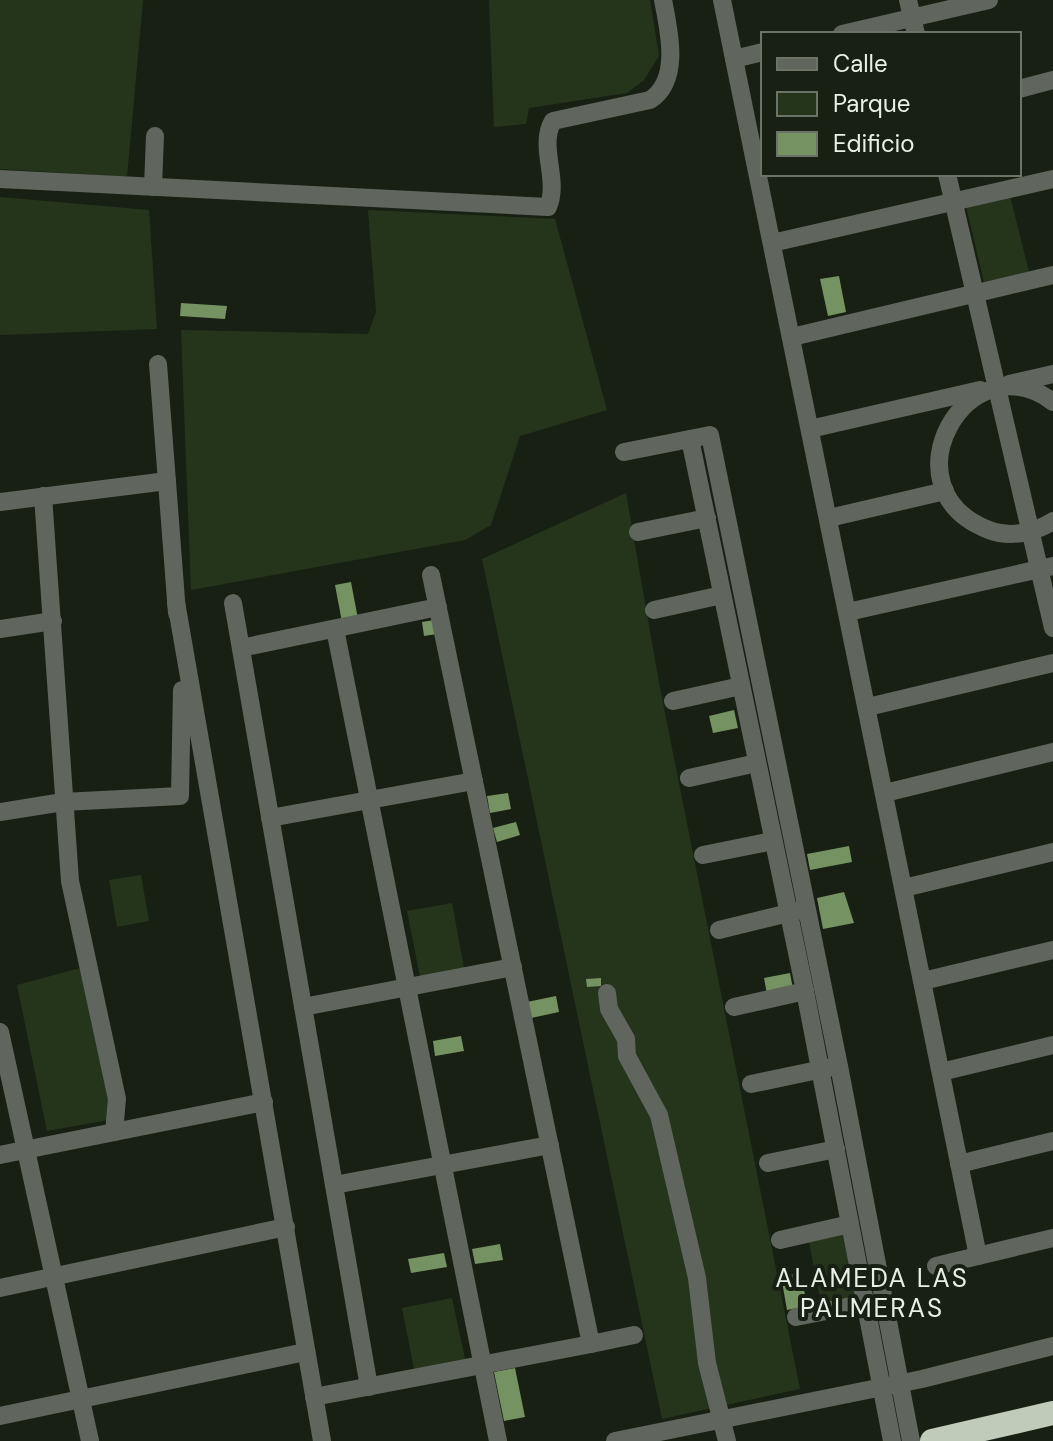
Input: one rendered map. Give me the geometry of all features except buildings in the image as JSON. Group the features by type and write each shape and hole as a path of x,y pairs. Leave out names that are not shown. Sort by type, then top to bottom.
{"highway":[{"path":"932,1441 1053,1413"}],"street":[{"path":"0,179 548,207 553,196 548,136 553,121 650,100 663,92 668,75 669,31 663,0"},
{"path":"722,0 758,153"},
{"path":"850,32 989,0"},
{"path":"734,59 761,52"},
{"path":"1021,88 1053,80"},
{"path":"153,187 155,136"},
{"path":"762,176 772,243 978,1256"},
{"path":"948,176 1031,531 1047,567 1053,628"},
{"path":"772,243 1053,179"},
{"path":"792,337 1053,275"},
{"path":"0,812 63,802 180,796 184,707 158,364"},
{"path":"810,429 1053,374"},
{"path":"1053,402 1022,389 995,387 954,415 942,437 938,462 945,491 955,509 975,525 997,533 1031,531 1053,521"},
{"path":"624,452 710,435 839,1066 891,1386 892,1441"},
{"path":"690,439 805,991 866,1303 911,1441"},
{"path":"0,502 167,481"},
{"path":"829,518 945,491"},
{"path":"43,496 70,881 117,1099 114,1132"},
{"path":"638,532 707,518"},
{"path":"848,612 1047,567"},
{"path":"431,575 591,1344"},
{"path":"654,610 722,595"},
{"path":"176,602 322,1441"},
{"path":"233,603 369,1387"},
{"path":"241,648 438,607"},
{"path":"0,629 53,621"},
{"path":"335,629 480,1365 498,1441"},
{"path":"868,707 1053,663"},
{"path":"673,701 741,686"},
{"path":"885,793 1053,752"},
{"path":"689,778 757,763"},
{"path":"270,818 474,781"},
{"path":"703,855 773,841"},
{"path":"904,888 1053,852"},
{"path":"719,930 807,909"},
{"path":"923,981 1053,950"},
{"path":"303,1007 513,967"},
{"path":"734,1007 805,991"},
{"path":"607,993 609,1009 626,1039 627,1056 659,1115 697,1278 707,1363 727,1441"},
{"path":"0,1032 90,1441"},
{"path":"941,1072 1053,1045"},
{"path":"751,1084 839,1066"},
{"path":"0,1155 264,1102"},
{"path":"959,1164 1053,1141"},
{"path":"334,1185 550,1145"},
{"path":"768,1163 836,1149"},
{"path":"780,1240 850,1224"},
{"path":"0,1288 286,1227"},
{"path":"936,1266 1053,1238"},
{"path":"796,1317 866,1303"},
{"path":"314,1397 634,1335"},
{"path":"615,1441 891,1386 1053,1346"},
{"path":"0,1416 305,1352"}],"green space":[{"path":"0,0 143,0 127,177 0,169"},
{"path":"489,0 650,0 659,56 644,80 627,93 529,108 526,124 494,127"},
{"path":"1010,196 1029,272 984,282 966,206"},
{"path":"0,197 149,210 157,329 0,335"},
{"path":"368,210 555,219 607,410 520,436 491,525 465,540 191,590 181,330 368,334 376,312"},
{"path":"626,493 659,683 800,1389 662,1419 482,559"},
{"path":"141,875 149,921 117,927 109,880"},
{"path":"452,903 464,968 420,977 407,911"},
{"path":"84,967 114,1119 47,1131 17,985"},
{"path":"843,1235 856,1296 821,1303 809,1242"},
{"path":"452,1298 465,1359 414,1369 402,1308"}],"district":[{"name":"ALAMEDA LAS PALMERAS","path":"872,1293"}]}
